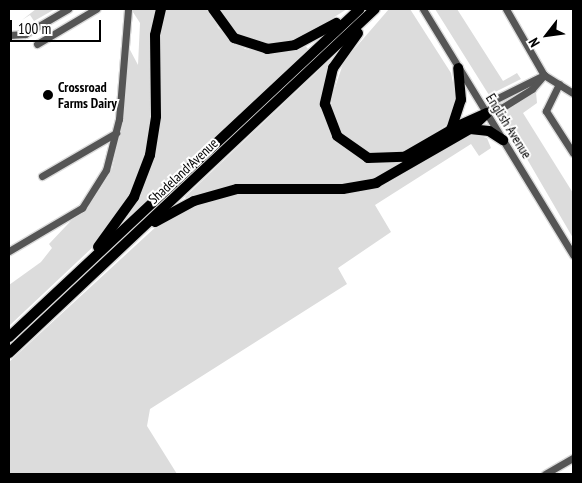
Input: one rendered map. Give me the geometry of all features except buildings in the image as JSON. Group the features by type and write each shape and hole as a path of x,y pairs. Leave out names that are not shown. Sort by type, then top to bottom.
{"highway":[{"path":"76,274 125,212 146,169 155,127 155,43 161,9"},
{"path":"213,9 234,38 272,50 311,38 359,9"},
{"name":"Shadeland Avenue","path":"9,337 359,9"},
{"path":"376,9 330,74 325,104 334,132 360,155 388,160 409,155 450,130 487,113"},
{"name":"Shadeland Avenue","path":"9,353 376,9"},
{"path":"450,130 461,100 458,68"},
{"path":"143,228 194,201 237,189 371,185 404,171 470,129 487,113"},
{"path":"470,129 489,131 503,140"}],"street":[{"path":"9,34 25,34 68,9"},
{"path":"37,44 96,9"},
{"path":"9,251 82,208 106,170 116,132 128,9"},
{"name":"English Avenue","path":"423,9 573,255"},
{"path":"506,9 544,75 573,93"},
{"path":"487,113 495,106 502,108 532,89 544,75"},
{"path":"559,84 546,111 573,153"},
{"path":"42,176 116,132"},
{"path":"545,474 573,458"}],"shaded area":[{"path":"36,9 55,9 34,21 30,15 22,20"},
{"path":"131,9 157,9 150,141 132,192 95,245 9,326 9,285 41,262 52,248 49,244 100,190 112,169 124,116 129,48 138,65 140,23"},
{"path":"163,9 210,9 218,28 245,49 273,53 305,45 308,49 126,223 123,220 147,175"},
{"path":"218,9 347,9 296,41 269,45 237,34"},
{"path":"389,9 410,9 451,73 457,103 448,124 410,148 396,155 371,155 345,140 335,124 331,99 344,61"},
{"path":"435,9 457,9 503,81 517,73 521,79 489,95"},
{"path":"332,58 321,100 329,132 360,159 380,164 409,159 399,170 355,185 260,184 188,201 185,197"},
{"path":"536,92 537,103 523,113 573,193 573,238 505,121 507,111"},
{"path":"472,134 487,138 491,148 479,156 471,144 375,205 391,232 338,268 347,284 150,409 147,426 177,474 9,474 9,362 159,224 191,206 240,192 335,195 385,185"}],"place":[{"name":"Crossroad Farms Dairy","path":"48,95"}]}
